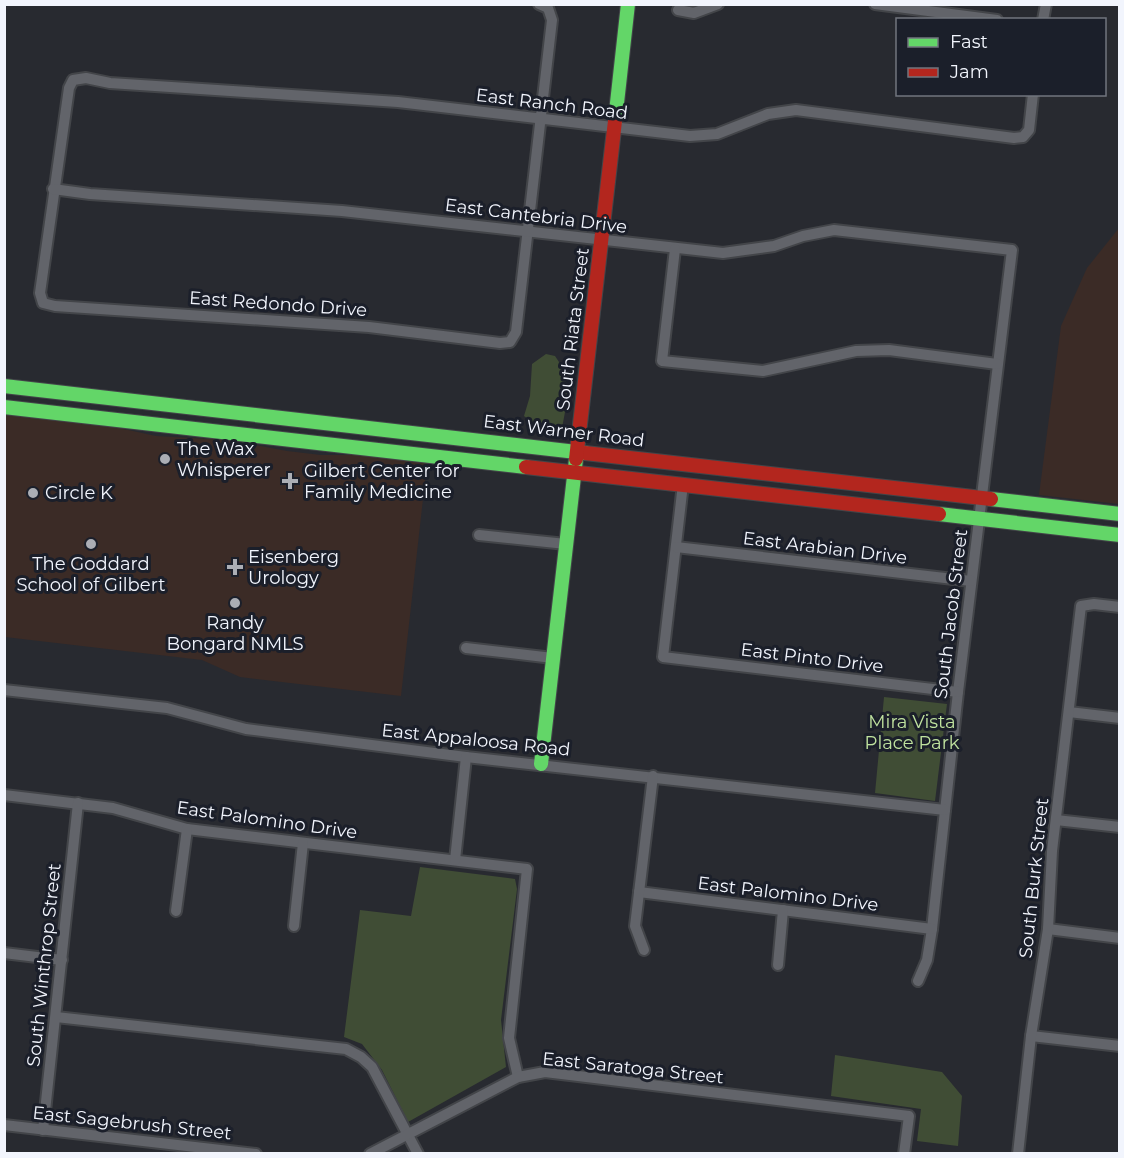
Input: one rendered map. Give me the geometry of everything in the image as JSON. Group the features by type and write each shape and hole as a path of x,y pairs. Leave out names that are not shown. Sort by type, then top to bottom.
{"main road":[{"name":"South Riata Street","path":"541,764 628,4"},
{"name":"East Warner Road","path":"4,386 1119,514"},
{"path":"4,407 1119,535"},
{"path":"210,430 213,410"}],"street":[{"path":"678,10 694,13 718,4"},
{"path":"875,4 905,6 984,18"},
{"path":"527,232 538,119 552,20 543,6"},
{"name":"East Ranch Road","path":"53,189 69,88 73,80 86,78 111,82 398,102 690,136 717,134 768,114 796,110 1014,138 1023,137 1029,130 1033,96"},
{"name":"East Cantebria Drive","path":"53,189 342,211 723,253 774,246 803,236 834,230 1012,250"},
{"name":"East Redondo Drive","path":"53,189 40,293 43,303 55,306 369,327 500,343 510,342 516,332 527,232"},
{"path":"675,249 662,361 763,370 856,351 889,350 997,364"},
{"name":"South Jacob Street","path":"918,981 927,960 932,928 971,581 1012,250"},
{"path":"676,547 683,484"},
{"path":"479,535 566,544"},
{"name":"East Arabian Drive","path":"676,547 971,581"},
{"name":"East Pinto Drive","path":"676,547 663,657 958,692"},
{"name":"South Burk Street","path":"1018,1154 1031,1036 1048,929 1056,820 1081,606 1094,604 1119,607"},
{"path":"466,648 553,658"},
{"name":"East Appaloosa Road","path":"4,690 167,708 246,729 466,757 945,810"},
{"path":"1069,712 1119,718"},
{"path":"455,860 466,757"},
{"path":"644,950 635,926 653,776"},
{"name":"East Palomino Drive","path":"4,795 113,808 187,829 527,868 508,1038 518,1077"},
{"name":"South Winthrop Street","path":"43,1130 78,803"},
{"path":"1056,820 1119,827"},
{"path":"176,911 187,829"},
{"path":"294,926 303,843"},
{"name":"East Palomino Drive","path":"639,892 932,928"},
{"path":"778,964 783,910"},
{"path":"1048,929 1119,938"},
{"path":"4,953 62,960"},
{"path":"56,1017 346,1049 361,1056 372,1067 418,1154"},
{"path":"1031,1036 1119,1046"},
{"name":"East Saratoga Street","path":"406,1134 518,1077 545,1072 909,1116 904,1154"},
{"name":"East Sagebrush Street","path":"4,1125 256,1154"},
{"path":"370,1154 406,1134"}],"shaded area":[{"path":"1119,228 1119,504 1039,495 1061,326 1087,268"},
{"path":"5,415 119,428 156,436 228,440 321,455 357,455 427,463 401,696 240,677 202,660 5,637"}],"green space":[{"path":"546,354 555,356 571,380 562,428 540,428 524,416 530,396 532,364"},
{"name":"Mira Vista Place Park","path":"884,697 947,704 935,801 875,793"},
{"path":"420,867 515,879 517,889 501,1020 506,1067 408,1122 382,1070 362,1044 344,1037 360,910 411,916"},
{"path":"835,1055 942,1072 962,1096 958,1146 917,1141 921,1109 831,1096"}],"traffic: fast":[{"path":"615,121 628,4"},
{"path":"4,386 585,453"},
{"path":"4,407 526,467"},
{"path":"541,764 576,459"},
{"path":"991,499 1120,514"},
{"path":"939,514 1120,535"}],"traffic: jam":[{"path":"576,459 615,121"},
{"path":"585,453 991,499"},
{"path":"526,467 939,514"}],"place":[{"name":"The Wax Whisperer","path":"165,459"},
{"name":"Gilbert Center for Family Medicine","path":"290,481"},
{"name":"Circle K","path":"33,493"},
{"name":"The Goddard School of Gilbert","path":"91,544"},
{"name":"Eisenberg Urology","path":"235,567"},
{"name":"Randy Bongard NMLS","path":"235,603"}]}
